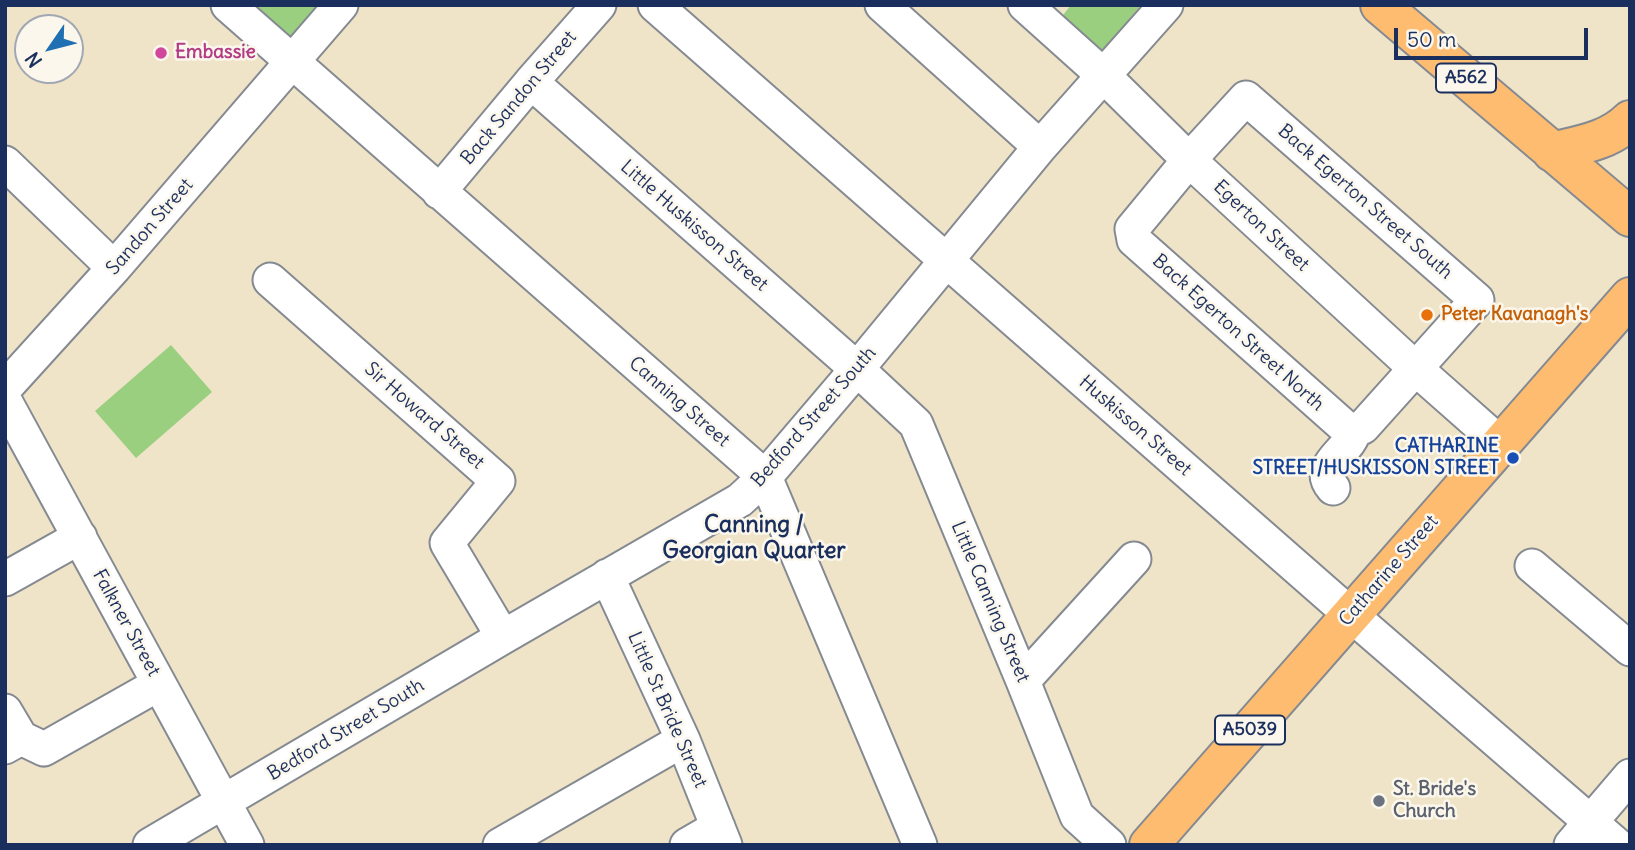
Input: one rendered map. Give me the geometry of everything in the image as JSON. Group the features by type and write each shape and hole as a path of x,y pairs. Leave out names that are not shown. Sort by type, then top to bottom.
{"main road":[{"name":"A562","path":"1380,5 1630,217"},
{"path":"1552,152 1598,140 1610,135 1630,120"},
{"name":"Catharine Street","path":"1149,845 1630,297"}],"street":[{"name":"Canning Street","path":"228,5 765,477 920,845"},
{"name":"Sandon Street","path":"5,388 114,268 341,5"},
{"name":"Back Sandon Street","path":"439,192 599,5"},
{"name":"Huskisson Street","path":"655,5 1351,615 1581,833 1617,845"},
{"path":"882,5 1040,147"},
{"name":"Egerton Street","path":"1025,5 1103,75 1189,160 1501,444"},
{"name":"Bedford Street South","path":"150,845 740,500 765,477 1040,147 1166,5"},
{"name":"Little Huskisson Street","path":"531,82 857,369"},
{"name":"Back Egerton Street South","path":"1189,160 1246,98 1477,300 1415,368"},
{"name":"Back Egerton Street North","path":"1189,160 1132,229 1134,240 1346,428 1354,432"},
{"path":"5,163 114,268"},
{"name":"Sir Howard Street","path":"270,280 498,481 446,543 503,637"},
{"path":"1333,488 1326,476 1329,464 1352,439 1354,432 1363,427 1415,368"},
{"name":"Little Canning Street","path":"857,369 916,424 1077,816 1109,845"},
{"name":"Falkner Street","path":"5,401 247,845"},
{"path":"5,579 80,537"},
{"path":"1023,681 1134,559"},
{"path":"1532,566 1630,649"},
{"name":"Little St Bride Street","path":"607,576 683,740 722,836"},
{"path":"10,732 44,749 159,684"},
{"path":"500,845 683,740"},
{"path":"1581,833 1630,776"},
{"path":"687,845 722,836"}],"green space":[{"path":"245,5 321,5 288,43"},
{"path":"1071,5 1141,5 1101,53 1060,19"},
{"path":"171,345 212,392 136,458 95,411"}],"place":[{"name":"Embassie","path":"161,53"},
{"name":"Peter Kavanagh's","path":"1427,315"},
{"name":"CATHARINE STREET/HUSKISSON STREET","path":"1513,458"},
{"name":"St. Bride's Church","path":"1379,801"}],"district":[{"name":"Canning / Georgian Quarter","path":"754,538"}]}
